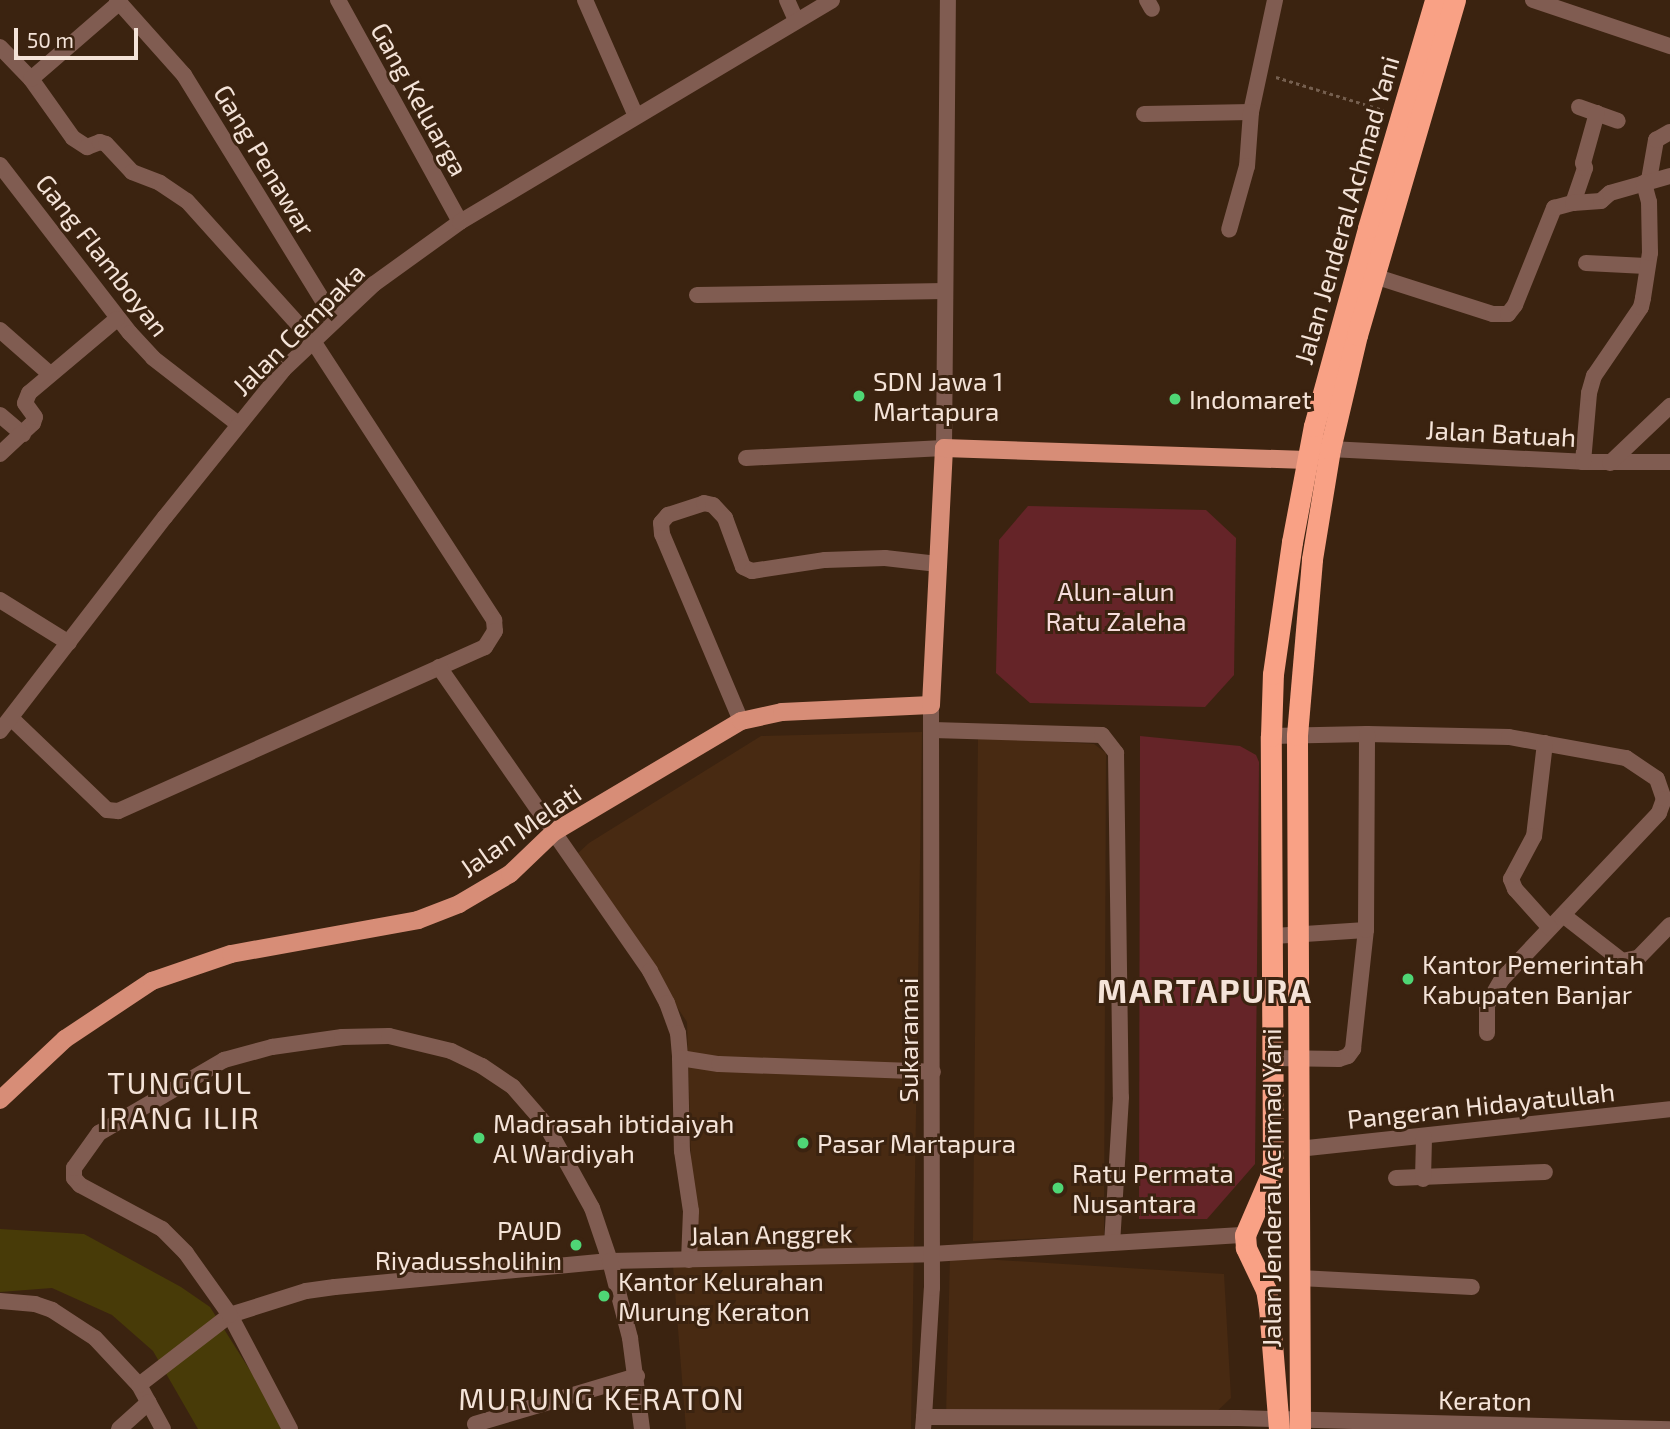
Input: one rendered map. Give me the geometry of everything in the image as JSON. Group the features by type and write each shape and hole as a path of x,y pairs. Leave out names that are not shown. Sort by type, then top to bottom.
{"highway":[{"name":"Jalan Jenderal Achmad Yani","path":"1289,1425 1266,1290 1246,1248 1245,1235 1270,1177 1273,1163 1273,674 1307,460 1348,298 1435,0"},
{"name":"Jalan Jenderal Achmad Yani","path":"1289,1425 1300,1278 1297,735 1312,559 1330,449 1374,276 1455,0"}],"main road":[{"path":"931,705 944,448 1307,460"},
{"name":"Jalan Melati","path":"0,1100 65,1039 152,981 231,954 418,920 459,904 510,874 554,832 741,722 782,712 931,705"}],"street":[{"name":"Gang Keluarga","path":"338,0 460,222"},
{"path":"585,0 636,116"},
{"path":"787,0 796,20"},
{"name":"Jalan Cempaka","path":"0,732 238,424 313,341 374,284 460,222 832,0"},
{"path":"746,458 944,448 948,0"},
{"path":"1229,230 1247,166 1251,112 1275,0"},
{"path":"1533,0 1670,46"},
{"path":"31,79 119,1"},
{"name":"Gang Penawar","path":"119,1 184,75 335,320"},
{"path":"0,47 31,79 78,143 87,147 100,142 106,144 132,172 173,190 187,201 313,341 494,620 495,631 485,647 118,811 107,810 11,718"},
{"path":"1579,107 1618,121"},
{"path":"1144,114 1251,112"},
{"path":"1573,202 1585,168 1583,163 1589,133 1597,113"},
{"path":"1583,462 1591,386 1603,361 1641,307 1650,253 1646,182 1657,139 1670,132"},
{"name":"Gang Flamboyan","path":"0,165 117,319 153,358 238,424"},
{"path":"1374,276 1493,314 1508,314 1515,305 1555,208 1573,202 1598,202 1610,193 1670,176"},
{"path":"1586,263 1646,266"},
{"path":"697,295 945,291"},
{"path":"0,454 35,420 25,399 49,373 117,319"},
{"path":"0,330 49,373"},
{"path":"1610,463 1670,406"},
{"path":"0,415 23,434"},
{"name":"Jalan Batuah","path":"1330,449 1583,462 1670,462"},
{"path":"741,722 662,534 661,523 668,515 705,503 713,505 725,519 743,567 752,571 825,560 885,558 938,564"},
{"path":"0,600 69,643"},
{"path":"439,667 650,971 667,1003 678,1033 682,1143 691,1211 689,1260"},
{"name":"Sukaramai","path":"923,1423 932,1254 931,705"},
{"path":"933,730 1102,736 1115,753 1121,1097 1112,1243"},
{"path":"1273,1058 1339,1059 1348,1056 1353,1049 1366,930 1367,734"},
{"path":"1271,736 1486,736 1545,743 1626,758 1647,771 1666,791 1658,813 1492,992 1487,1005 1487,1032"},
{"path":"1545,743 1534,836 1511,879 1514,889 1550,928"},
{"path":"1563,915 1622,961 1638,958 1670,925"},
{"path":"1274,936 1366,930"},
{"path":"290,1429 186,1253 162,1229 80,1185 74,1178 74,1168 99,1133 224,1060 272,1047 342,1037 408,1038 451,1051 482,1066 530,1103 546,1125 592,1208 611,1261 631,1338 642,1429"},
{"path":"680,1058 719,1064 933,1072"},
{"name":"Pangeran Hidayatullah","path":"1298,1149 1670,1109"},
{"path":"1423,1179 1424,1137"},
{"path":"1396,1178 1545,1172"},
{"name":"Jalan Anggrek","path":"139,1385 225,1319 306,1291 335,1287 611,1261 932,1254 1245,1235"},
{"path":"1300,1278 1472,1287"},
{"path":"0,1301 35,1304 73,1322 95,1338 139,1385 163,1429"},
{"path":"475,1424 637,1377"},
{"path":"119,1429 149,1402"},
{"name":"Keraton","path":"923,1423 1225,1418 1289,1425 1670,1429"}],"path":[{"path":"1259,72 1401,116"}],"shaded area":[{"name":"Pasar Martapura","path":"922,732 911,1429 686,1429 673,1266 694,1263 687,1022 576,855 589,843 761,736"},
{"path":"978,737 1094,744 1106,753 1104,1236 973,1241"},
{"path":"0,1229 84,1234 181,1287 210,1307 267,1397 283,1429 198,1429 153,1351 112,1315 52,1288 0,1292"},
{"path":"950,1257 1224,1274 1231,1398 1212,1416 946,1417"}],"green space":[{"name":"Alun-alun Ratu Zaleha","path":"1028,506 1206,510 1236,538 1234,675 1205,707 1030,703 996,673 999,540"},
{"path":"1140,736 1240,746 1256,755 1259,762 1255,1164 1207,1219 1139,1219"}],"place":[{"name":"SDN Jawa 1 Martapura","path":"859,396"},
{"name":"Indomaret","path":"1175,399"},
{"name":"Kantor Pemerintah Kabupaten Banjar","path":"1408,979"},
{"name":"Madrasah ibtidaiyah Al Wardiyah","path":"479,1138"},
{"name":"Pasar Martapura","path":"803,1143"},
{"name":"Ratu Permata Nusantara","path":"1058,1188"},
{"name":"PAUD Riyadussholihin","path":"576,1245"},
{"name":"Kantor Kelurahan Murung Keraton","path":"604,1296"}],"district":[{"name":"MARTAPURA","path":"1205,991"},
{"name":"TUNGGUL IRANG ILIR","path":"180,1099"},
{"name":"MURUNG KERATON","path":"602,1398"}]}
